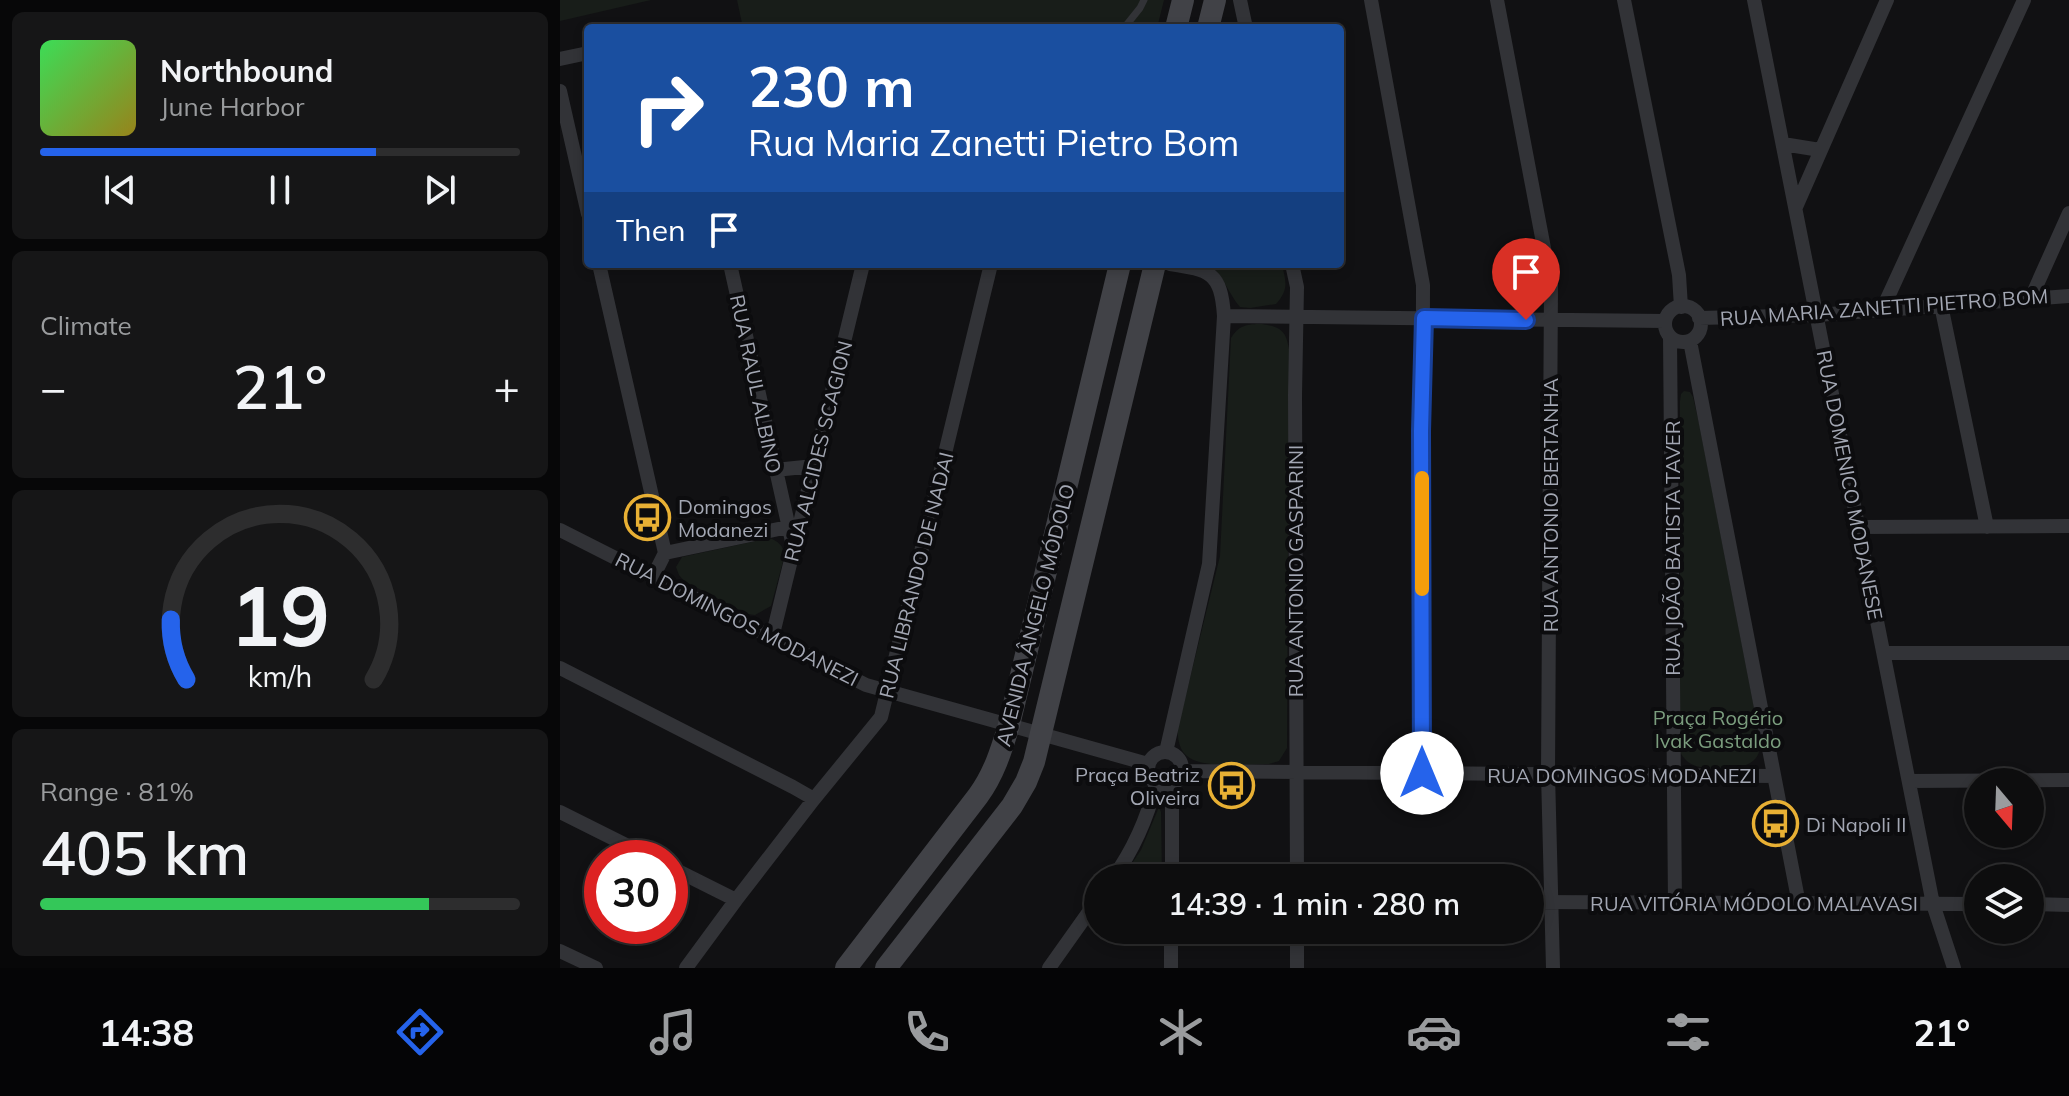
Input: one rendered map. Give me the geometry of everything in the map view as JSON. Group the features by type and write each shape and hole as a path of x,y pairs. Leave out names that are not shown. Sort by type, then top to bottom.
{"street":[{"path":"1209,24 1215,0"},
{"path":"1240,0 1245,24"},
{"path":"1371,0 1423,285 1422,773"},
{"name":"RUA ANTONIO BERTANHA","path":"1497,0 1551,285 1548,774 1553,968"},
{"path":"1624,0 1679,275 1681,307"},
{"name":"RUA DOMENICO MODANESE","path":"1754,0 1933,904 1954,968"},
{"path":"1796,207 1887,0"},
{"path":"1882,310 2024,0"},
{"path":"1176,24 1179,2"},
{"path":"560,59 584,54"},
{"path":"560,91 584,196"},
{"path":"1783,144 1820,150"},
{"path":"2031,298 2069,213"},
{"path":"600,268 665,553 653,577"},
{"name":"RUA RAUL ALBINO","path":"731,268 794,551"},
{"name":"RUA LIBRANDO DE NADAI","path":"686,968 814,799 881,717 990,268"},
{"name":"AVENIDA ÂNGELO MÓDOLO","path":"846,968 989,780 996,766 1009,725 1119,268"},
{"name":"AVENIDA ÂNGELO MÓDOLO","path":"886,968 1012,806 1026,782 1041,733 1154,268"},
{"path":"1166,752 1209,564 1224,316 1220,286 1211,275 1199,268"},
{"name":"RUA ANTONIO GASPARINI","path":"1293,268 1297,287 1297,864"},
{"name":"RUA ALCIDES SCAGION","path":"772,638 858,272"},
{"name":"RUA MARIA ZANETTI PIETRO BOM","path":"1699,318 1817,315 2031,298 2069,298"},
{"path":"1941,305 1987,527"},
{"path":"1681,307 1692,310 1699,318 1700,329 1690,341 1680,342 1670,337 1665,327 1671,311 1681,307"},
{"path":"1224,316 1665,321"},
{"name":"RUA JOÃO BATISTA TAVER","path":"1670,337 1675,903"},
{"path":"1690,341 1799,904"},
{"path":"1671,388 1698,383"},
{"path":"775,470 814,466"},
{"path":"1859,527 2069,526"},
{"path":"665,553 788,527"},
{"name":"RUA DOMINGOS MODANEZI","path":"560,530 866,685 1148,764"},
{"path":"1884,653 2069,653"},
{"path":"560,668 814,799"},
{"path":"1166,752 1176,756 1182,771 1172,785 1161,786 1148,775 1148,764 1155,755 1166,752"},
{"name":"RUA DOMINGOS MODANEZI","path":"1182,771 1774,776"},
{"path":"1909,781 2069,780"},
{"path":"1122,864 1134,847 1156,784"},
{"path":"1172,785 1172,864"},
{"path":"560,812 616,840"},
{"path":"688,876 736,900"},
{"name":"RUA VITÓRIA MÓDOLO MALAVASI","path":"1544,902 1964,904"},
{"path":"2044,904 2069,905"},
{"path":"1049,968 1084,920"},
{"path":"1171,944 1171,968"},
{"path":"1297,944 1297,968"},
{"path":"560,951 596,968"}],"lane":[{"path":"1127,24 1144,0"}],"green space":[{"path":"560,0 651,0 560,21"},
{"path":"737,0 1164,0 1158,24 742,24"},
{"path":"1213,268 1283,268 1285,290 1276,304 1240,307"},
{"path":"1262,324 1282,331 1289,349 1287,748 1279,761 1269,764 1203,763 1184,753 1179,743 1178,727 1220,556 1231,338 1244,326"},
{"name":"Praça Rogério Ivak Gastaldo","path":"1684,391 1690,392 1693,397 1699,423 1760,738 1758,754 1743,766 1697,766 1688,762 1680,752 1680,401"},
{"path":"770,538 780,544 785,554 771,606 755,615 747,614 684,581 676,567 682,557"},
{"path":"1159,807 1162,864 1132,864 1141,850"}],"slow traffic":[{"path":"1422,478 1422,589"}],"place":[{"name":"Domingos Modanezi","path":"647,517"},
{"name":"Praça Beatriz Oliveira","path":"1231,785"},
{"name":"Di Napoli II","path":"1775,824"}],"route":[{"path":"1422,773 1421,431 1424,318 1526,320"}]}
